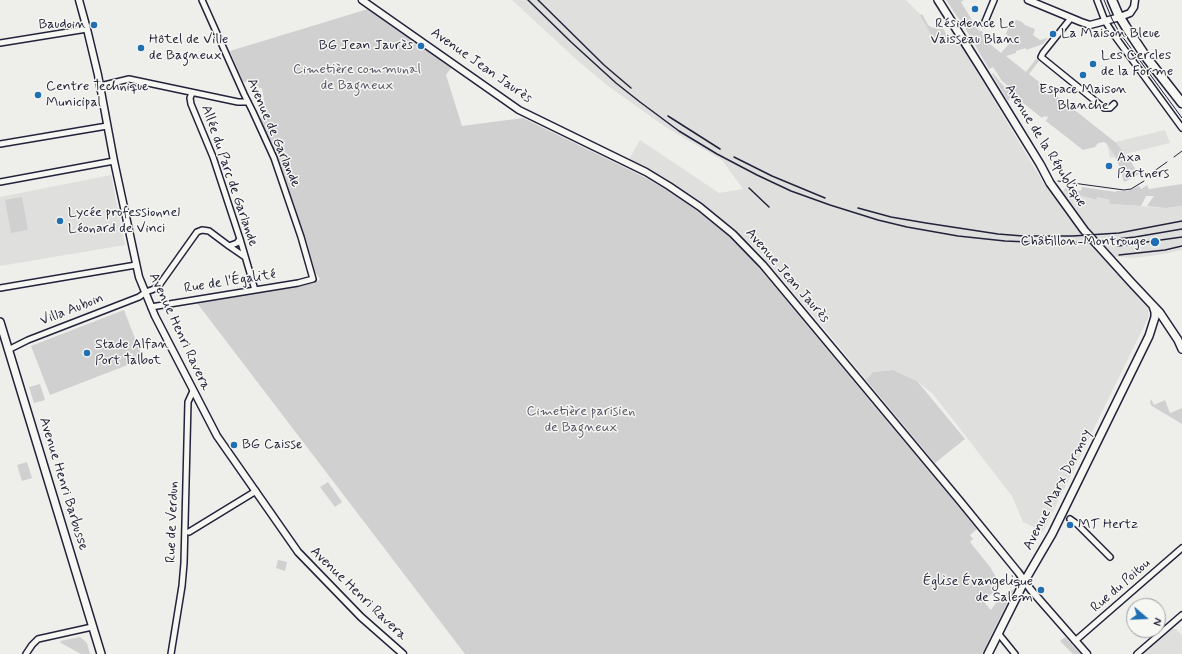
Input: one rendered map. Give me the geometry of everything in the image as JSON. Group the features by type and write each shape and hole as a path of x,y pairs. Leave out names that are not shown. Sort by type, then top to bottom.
{"main road":[{"name":"Avenue de la République","path":"938,0 1050,183 1084,230 1167,322"},
{"path":"1112,0 1120,17 1146,57 1161,74 1182,103"},
{"name":"Avenue Marx Dormoy","path":"1150,336 1155,318 1153,305"},
{"name":"Avenue Henri Barbusse","path":"0,322 101,654"},
{"name":"Avenue Marx Dormoy","path":"988,654 1024,582 1052,534 1150,336 1159,324 1167,322"},
{"path":"1167,322 1182,349"}],"street":[{"name":"Avenue Henri Ravera","path":"79,0 100,86 114,162 136,265 140,281 146,292 151,307 217,436 298,552 361,617 403,654"},
{"name":"Avenue de Garlande","path":"202,0 271,152 301,237 313,278"},
{"name":"Avenue Jean Jaurès","path":"362,0 518,110 646,172 700,207 733,234 764,265 1018,572 1024,582 1087,654"},
{"path":"984,24 994,0"},
{"path":"1028,0 1090,25 1120,17 1131,12 1134,7 1135,0"},
{"path":"1097,0 1105,21 1114,35 1182,128"},
{"path":"1071,18 1041,57 1104,108 1110,108 1114,104"},
{"path":"0,43 87,29"},
{"path":"100,86 129,79 238,102 248,102"},
{"name":"Allée du Parc de Garlande","path":"192,93 190,98 191,104 213,157 255,290"},
{"path":"0,144 108,126"},
{"path":"0,182 114,162"},
{"name":"Villa Auboin","path":"8,350 28,340 139,297 154,289 160,284 197,232 202,230 209,231 245,257"},
{"path":"229,246 237,243 240,239"},
{"path":"0,288 136,265"},
{"name":"Rue de l'Égalité","path":"151,307 298,283 313,278"},
{"name":"Rue de Verdun","path":"171,654 182,586 184,563 188,402 193,391"},
{"path":"190,532 256,491"},
{"path":"1070,519 1110,557"},
{"name":"Rue du Poitou","path":"1075,641 1182,548"},
{"path":"1137,654 1182,615"},
{"path":"26,654 38,639 92,627"},
{"path":"998,634 1015,654"}],"shaded area":[{"path":"512,0 906,0 919,13 936,44 954,35 1044,184 1095,200 1096,197 1110,200 1110,204 1166,208 1182,206 1182,250 1134,258 1104,258 1147,304 1149,316 1043,532 1023,522 1012,496 933,394 917,381 893,370 873,372 866,380 759,252 726,224 678,189 628,161 640,140 719,193 743,189 722,160 667,128 608,86 578,61"},
{"path":"1165,130 1170,143 1125,154 1139,174 1124,182 1121,170 1115,157 1110,158 1107,144"},
{"name":"Lycée professionnel Léonard de Vinci","path":"111,175 125,245 0,266 0,197"},
{"path":"1172,629 1176,629 1182,635 1182,654 1144,654 1162,638 1166,638 1166,634"}],"green space":[{"path":"946,0 964,0 961,2 977,28 982,20 978,30 983,32 982,35 984,36 984,39 1001,53 1013,39 1006,34 1010,22 1017,20 1035,29 1033,35 1040,40 1048,38 1043,44 1026,50 1026,48 1016,51 1016,53 1006,56 1026,72 1036,59 1039,61 1029,74 1115,142 1139,174 1124,182 1115,156 1107,144 1104,142 1098,143 1095,147 1083,150 1046,121 1047,116 1042,118 1013,95 1008,101 992,74 993,73 1006,88 1008,86 1002,81 993,67 989,69 965,28"},
{"name":"Cimetière parisien de Bagneux","path":"368,9 406,34 451,68 446,75 462,126 523,118 642,176 667,190 696,210 730,237 754,262 977,529 970,535 973,539 970,542 990,567 999,585 997,589 983,601 991,610 1000,597 1014,589 982,654 465,654 197,303 315,283 320,279 315,272 275,155 260,119 266,112 262,88 259,88 258,85 256,86 255,83 252,84 252,82 244,82 230,51"},
{"path":"922,14 928,25 938,29 943,28 948,38 936,44 920,15"},
{"path":"1182,184 1182,206 1166,208 1147,206 1154,196 1146,196 1141,206 1110,204 1110,200 1097,197 1096,200 1064,191 1065,188 1081,191 1082,187 1116,192 1127,191 1139,186 1141,189 1147,185 1149,189"},
{"path":"22,197 28,230 11,233 5,200"},
{"name":"Stade Alfan Port Talbot","path":"124,310 143,359 50,395 31,346"},
{"path":"893,370 917,381 965,439 935,463 866,380 873,372"},
{"path":"40,384 45,400 34,403 29,387"},
{"path":"1151,399 1154,405 1165,400 1170,413 1182,408 1182,424 1152,406 1150,403"},
{"path":"27,462 32,478 22,481 17,465"},
{"path":"328,482 342,502 335,507 320,487"},
{"path":"278,560 287,562 285,571 276,568"},
{"path":"80,637 87,643 90,654 81,654 60,641"},
{"path":"1065,637 1081,654 1073,654 1060,641"}],"tram line":[{"path":"1104,0 1119,32 1182,118"},
{"path":"1174,157 1182,151"},
{"path":"1150,174 1167,162"},
{"path":"1058,181 1124,190 1131,189 1144,181"}],"railway":[{"path":"528,0 616,83 679,131 717,154 757,175 791,191 830,205 878,220 907,227 958,236 1005,241 1052,243 1089,242 1135,237 1182,229"},
{"path":"538,0 604,65 631,88"},
{"path":"668,116 720,149"},
{"path":"734,157 772,176 825,198"},
{"path":"749,188 769,207"},
{"path":"858,208 891,217 926,223 998,234 1023,236 1073,236 1119,233 1182,221"},
{"path":"1118,246 1182,237"},
{"path":"1119,255 1165,250 1182,246"}],"place":[{"name":"Résidence Le Vaisseau Blanc","path":"975,9"},
{"name":"Baudoin","path":"94,25"},
{"name":"La Maison Bleue","path":"1053,34"},
{"name":"BG Jean Jaurès","path":"421,46"},
{"name":"Hôtel de Ville de Bagneux","path":"141,48"},
{"name":"Les Cercles de la Forme","path":"1093,64"},
{"name":"Espace Maison Blanche","path":"1083,75"},
{"name":"Centre Technique Municipal","path":"38,95"},
{"name":"Axa Partners","path":"1109,166"},
{"name":"Lycée professionnel Léonard de Vinci","path":"60,221"},
{"name":"Châtillon-Montrouge","path":"1155,242"},
{"name":"Stade Alfan Port Talbot","path":"87,353"},
{"name":"BG Caisse","path":"234,445"},
{"name":"MT Hertz","path":"1070,525"},
{"name":"Église Évangelique de Salem","path":"1041,590"}],"park label":[{"name":"Cimetière communal de Bagneux","path":"357,78"}]}
